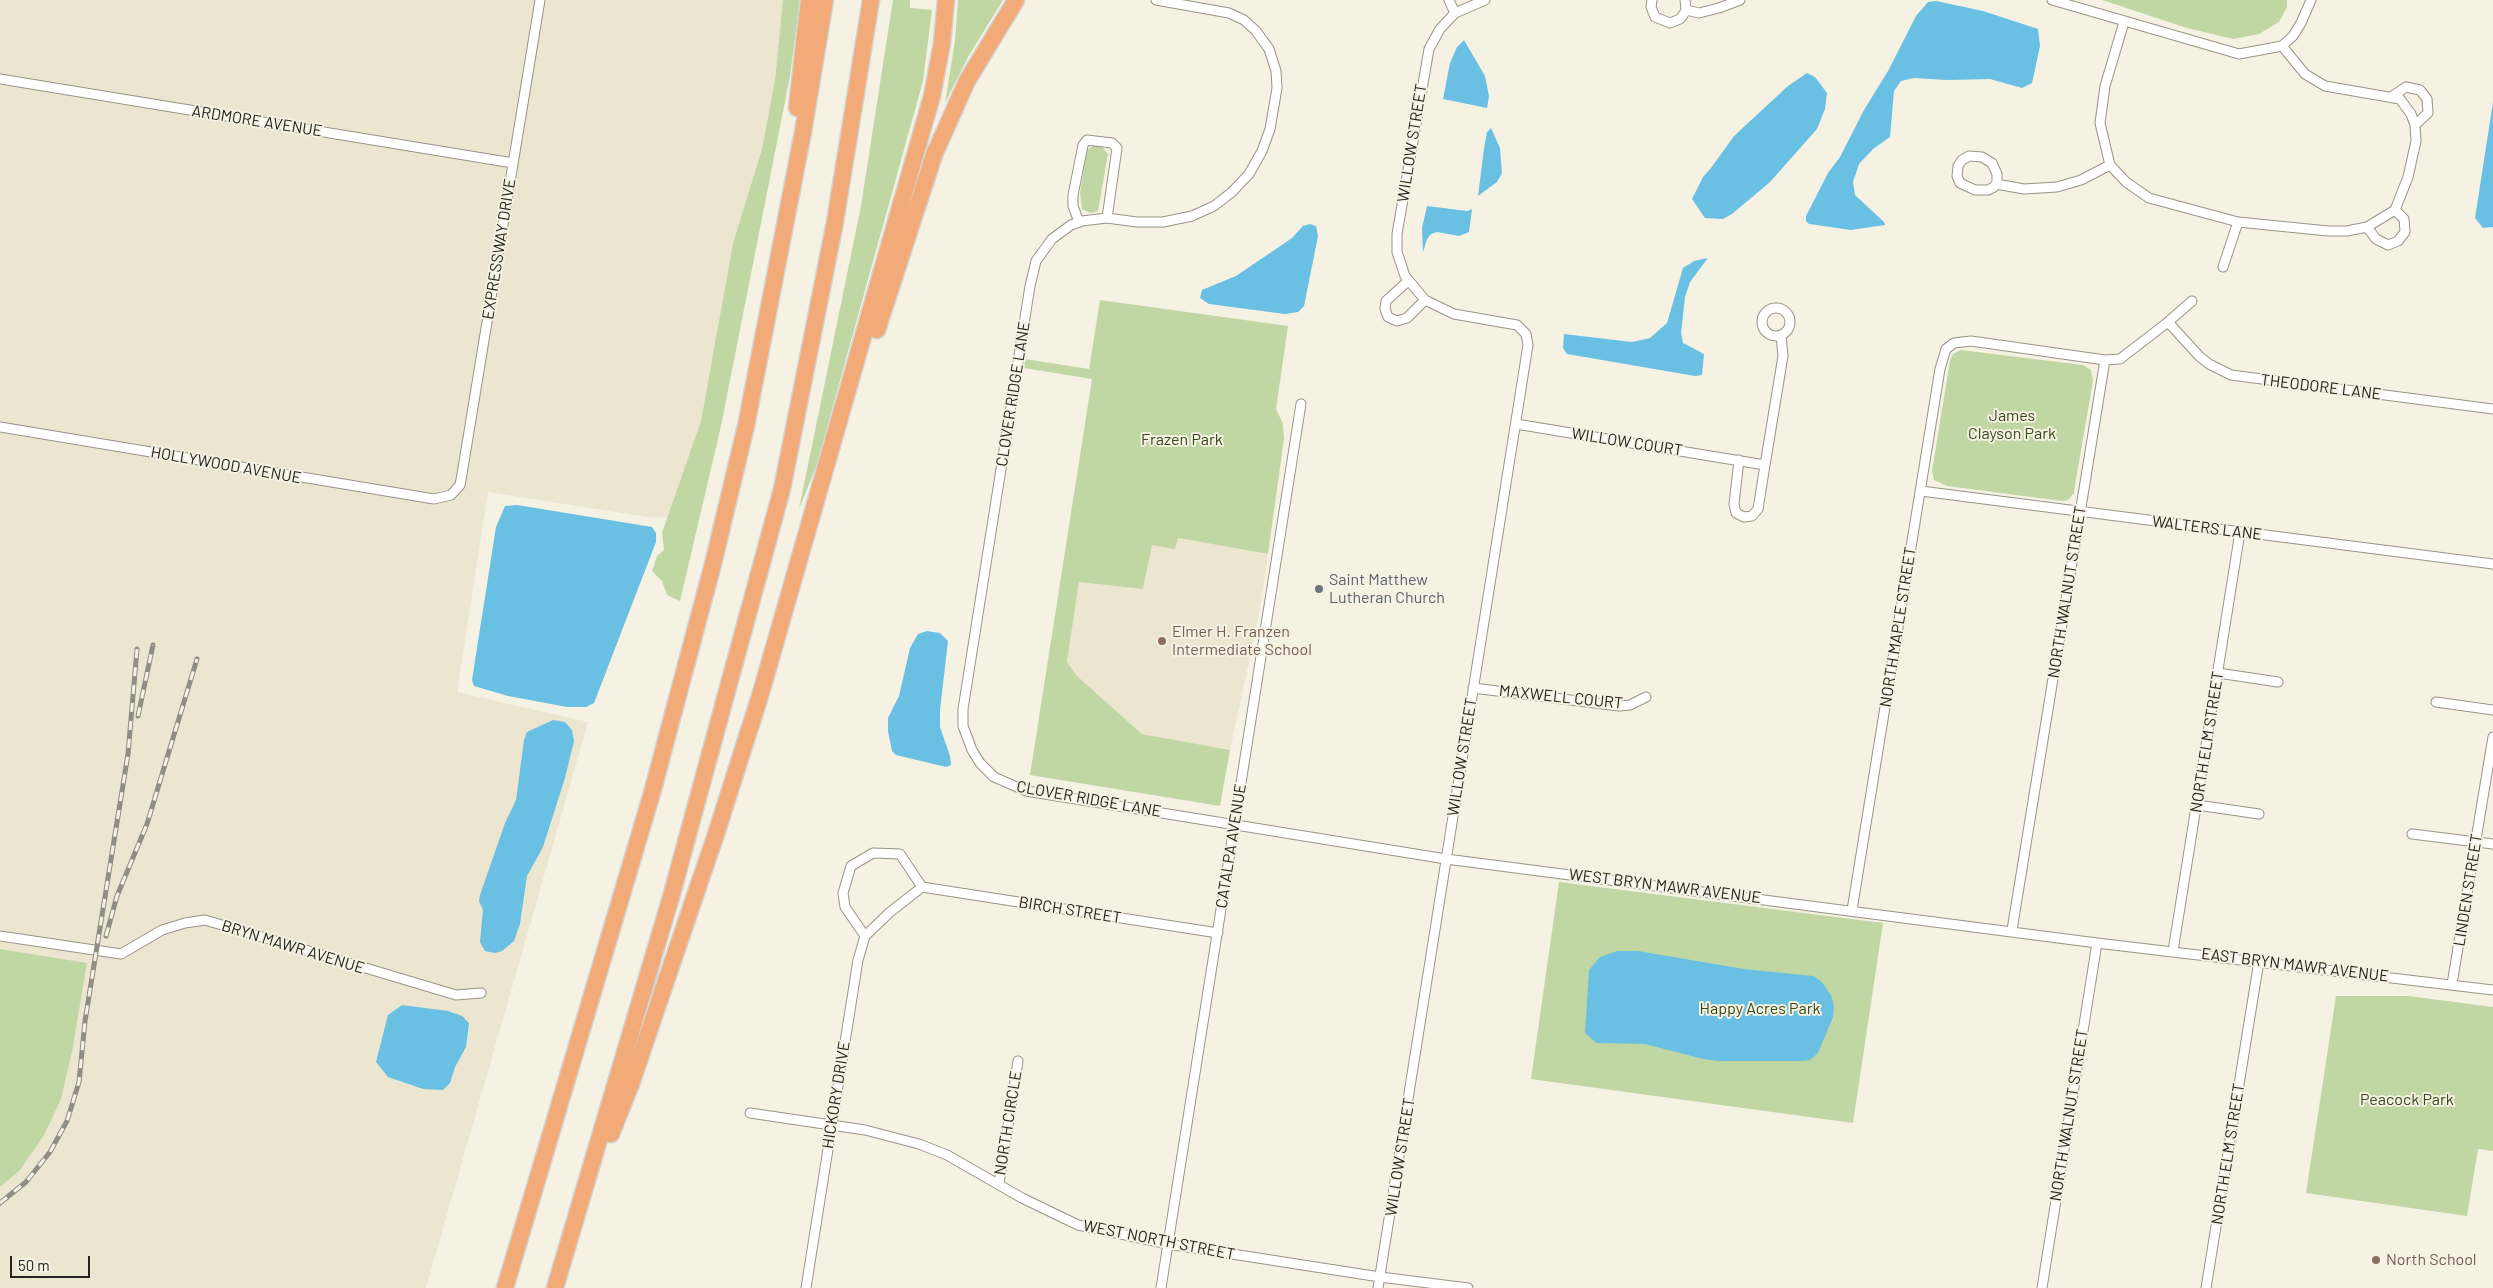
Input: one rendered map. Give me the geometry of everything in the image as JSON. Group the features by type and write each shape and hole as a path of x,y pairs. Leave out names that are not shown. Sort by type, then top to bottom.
{"highway":[{"path":"785,224 809,0"},
{"path":"505,1288 652,793 713,564 746,426 785,224 825,0"},
{"path":"555,1288 671,897 782,489 835,222 871,0"},
{"path":"576,1219 631,1084 716,834 760,696 932,96 942,43 946,0"},
{"path":"840,417 861,378 934,156 967,81 1016,3"}],"street":[{"name":"EXPRESSWAY DRIVE","path":"451,495 460,484 462,474 540,0"},
{"name":"CLOVER RIDGE LANE","path":"1156,0 1229,13 1244,20 1256,31 1269,49 1276,71 1276,88 1270,129 1260,155 1247,177 1226,197 1207,210 1188,217 1159,223 1107,218 1079,222 1052,239 1041,253 1033,272 964,702 965,732 975,756 986,770 994,777 1017,788 1233,825"},
{"path":"1449,0 1455,13"},
{"path":"1652,0 1652,12 1655,17 1664,23 1675,22 1686,10 1685,0"},
{"path":"1686,10 1699,13 1740,0"},
{"path":"2052,0 2239,54 2282,46 2297,29 2311,0"},
{"name":"WILLOW STREET","path":"1378,1288 1528,345 1524,331 1513,324 1445,311 1425,300 1408,281 1398,252 1397,234 1424,66 1433,40 1455,13 1480,1"},
{"path":"2124,22 2112,59 2100,114 2102,138 2110,164 2126,182 2149,198 2238,222 2328,231 2348,231 2367,227 2395,210 2408,177 2416,141 2415,125 2411,114 2400,99 2325,86 2304,74 2282,46"},
{"name":"ARDMORE AVENUE","path":"0,79 513,163"},
{"path":"2391,97 2406,87 2420,90 2428,99 2428,113 2415,125"},
{"path":"1079,222 1073,206 1073,195 1083,145 1087,140 1094,139 1112,142 1117,148 1107,218"},
{"path":"1996,184 1996,171 1988,159 1969,156 1959,164 1957,176 1967,188 1984,190 1996,184 2024,189 2057,188 2081,180 2110,164"},
{"path":"2367,227 2376,240 2388,244 2398,241 2405,232 2404,219 2395,210"},
{"path":"2223,267 2238,222"},
{"path":"1408,281 1386,301 1385,309 1388,317 1397,321 1407,318 1425,300"},
{"path":"2105,360 2124,357 2192,301"},
{"name":"THEODORE LANE","path":"2168,322 2204,360 2231,375 2493,409"},
{"path":"1739,460 1734,504 1736,513 1746,517 1754,515 1759,507 1782,356 1781,335"},
{"name":"NORTH MAPLE STREET","path":"1852,910 1942,362 1949,345 1958,341 1971,341 2105,360"},
{"name":"NORTH WALNUT STREET","path":"2012,930 2105,360"},
{"name":"CATALPA AVENUE","path":"1160,1288 1218,933 1233,825 1300,404"},
{"name":"WILLOW COURT","path":"1516,424 1765,465"},
{"name":"HOLLYWOOD AVENUE","path":"0,427 434,499 451,495"},
{"name":"WALTERS LANE","path":"1921,491 2493,564"},
{"name":"NORTH ELM STREET","path":"2173,951 2240,532"},
{"path":"2218,673 2278,682"},
{"name":"MAXWELL COURT","path":"1473,688 1618,706 1630,705 1646,697"},
{"path":"2436,702 2493,710"},
{"name":"LINDEN STREET","path":"2452,984 2493,737"},
{"path":"2197,805 2258,814"},
{"name":"WEST BRYN MAWR AVENUE","path":"1233,825 1446,859 2012,930 2097,943"},
{"path":"2412,834 2493,844"},
{"path":"865,936 845,907 843,893 850,866 873,853 900,854 922,887"},
{"name":"BIRCH STREET","path":"922,887 1218,933"},
{"name":"HICKORY DRIVE","path":"806,1288 858,960 865,936 889,912 922,887"},
{"name":"BRYN MAWR AVENUE","path":"0,936 110,954 122,954 162,930 185,923 205,920 456,995 481,993"},
{"name":"NORTH WALNUT STREET","path":"2042,1288 2097,943"},
{"name":"EAST BRYN MAWR AVENUE","path":"2097,943 2493,990"},
{"name":"NORTH ELM STREET","path":"2206,1288 2259,961"},
{"name":"NORTH CIRCLE","path":"999,1184 1018,1061"},
{"name":"WEST NORTH STREET","path":"750,1113 865,1130 919,1144 947,1154 999,1184 1078,1225 1168,1244 1380,1277 1468,1288"}],"shaded area":[{"path":"0,0 783,0 775,80 762,149 733,243 701,421 669,517 654,518 488,492 457,692 588,722 426,1288 0,1288"},
{"name":"Elmer H. Franzen Intermediate School","path":"1178,538 1268,554 1258,620 1230,750 1142,734 1077,676 1067,662 1079,582 1143,589 1152,544"}],"green space":[{"path":"783,0 800,0 790,76 721,426 680,601 667,595 662,581 652,571 657,556 664,550 662,533 701,421 733,243 762,149 775,80"},
{"path":"893,0 910,0 910,8 932,10 923,81 816,467 799,509 861,206"},
{"path":"958,0 1003,0 968,57 945,103 955,41"},
{"path":"2102,0 2287,0 2287,7 2279,22 2259,34 2233,39 2187,28"},
{"path":"1094,145 1102,147 1108,154 1098,211 1091,213 1082,209 1080,193 1087,150"},
{"name":"Frazen Park","path":"1100,300 1288,326 1276,409 1283,424 1284,439 1268,554 1178,538 1175,549 1152,545 1143,589 1079,582 1067,662 1077,676 1142,734 1230,750 1220,806 1030,775 1092,379 1024,368 1025,359 1089,369"},
{"name":"James Clayson Park","path":"1961,350 2083,365 2091,370 2093,381 2074,493 2068,500 2062,501 1947,486 1934,480 1932,471 1950,361 1953,354"},
{"name":"Happy Acres Park","path":"1559,882 1883,923 1853,1123 1531,1079"},
{"path":"0,949 87,963 72,1052 61,1099 44,1135 20,1170 0,1187"},
{"name":"Peacock Park","path":"2336,996 2408,996 2493,1007 2493,1151 2478,1149 2467,1216 2306,1193"}],"water":[{"path":"1936,1 1983,11 2038,29 2040,46 2032,83 2022,88 1990,79 1947,80 1914,78 1901,81 1894,91 1890,137 1873,149 1859,164 1853,182 1855,195 1885,225 1851,230 1809,224 1806,221 1806,216 1828,173 1840,157 1916,16 1928,2"},
{"path":"1464,40 1485,76 1489,96 1487,108 1443,99 1450,63 1457,47"},
{"path":"1807,73 1815,77 1827,93 1825,109 1817,129 1770,182 1732,214 1723,219 1705,218 1692,199 1703,177 1734,136 1788,86"},
{"path":"2493,102 2493,227 2483,228 2475,218"},
{"path":"1491,128 1500,148 1502,173 1497,182 1478,196 1487,132"},
{"path":"1427,206 1467,211 1472,209 1469,232 1459,236 1437,232 1431,234 1427,239 1423,252 1422,228"},
{"path":"1310,224 1316,226 1318,236 1304,306 1298,312 1285,314 1209,304 1200,298 1202,290 1236,276 1292,238 1303,226"},
{"path":"1708,258 1690,282 1685,297 1681,333 1683,343 1704,354 1702,375 1695,376 1567,354 1563,348 1564,334 1632,342 1650,338 1667,323 1683,268 1694,261"},
{"path":"517,505 652,527 656,533 656,542 594,703 586,707 567,707 508,696 474,686 472,680 496,527 505,506"},
{"path":"927,631 940,633 948,641 940,710 940,727 950,756 951,765 946,767 896,755 892,751 888,731 888,718 899,696 910,648 918,634"},
{"path":"553,720 565,722 572,730 574,741 565,778 543,847 527,876 520,924 514,941 502,951 495,953 485,951 480,942 483,910 479,901 480,895 505,823 516,800 524,740 527,732"},
{"path":"1617,951 1638,951 1744,969 1813,976 1821,981 1831,995 1834,1006 1833,1017 1818,1053 1810,1060 1802,1061 1718,1061 1645,1044 1596,1043 1585,1033 1589,970 1600,957"},
{"path":"402,1005 448,1011 462,1016 469,1023 466,1047 455,1067 450,1083 443,1090 423,1089 388,1077 376,1062 388,1015"}],"railway":[{"path":"138,716 153,645"},
{"path":"0,1203 26,1182 50,1152 67,1121 79,1082 85,1021 128,754 137,649"},
{"path":"106,936 117,896 147,824 197,659"}],"place":[{"name":"Saint Matthew Lutheran Church","path":"1319,589"},
{"name":"Elmer H. Franzen Intermediate School","path":"1162,641"},
{"name":"North School","path":"2376,1260"}]}
